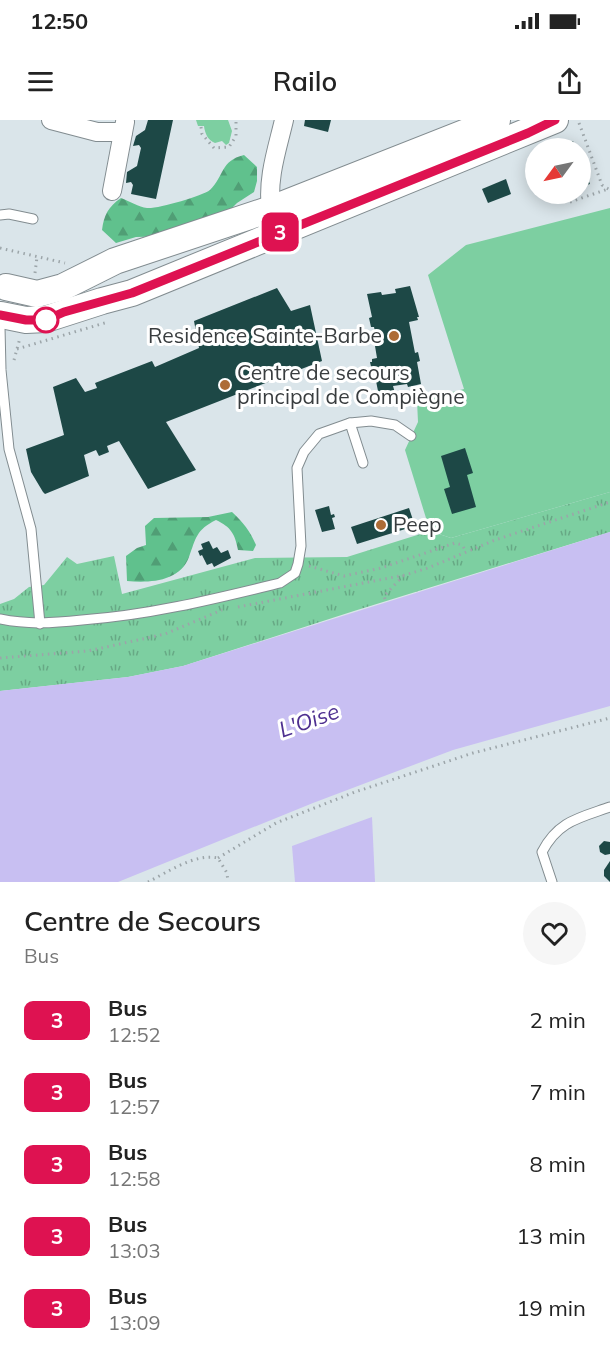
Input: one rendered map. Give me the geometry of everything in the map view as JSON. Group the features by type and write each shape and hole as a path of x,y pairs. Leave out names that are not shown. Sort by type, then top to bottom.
{"main road":[{"path":"3,281 31,294 63,287 115,261 271,209 496,120"},
{"path":"3,281 7,298 0,315 26,320 46,320 143,288 528,133 567,122"},
{"path":"89,272 102,301"}],"street":[{"path":"51,120 97,132 124,126 112,191"},
{"path":"271,209 269,188 284,120"}],"lane":[{"path":"0,215 9,214 33,219"},
{"path":"0,327 1,370 9,449 31,529 40,624"},
{"path":"0,619 25,624 40,624 128,616 280,583 295,573 301,546 297,468 304,452 319,434 350,423 370,421 395,425 411,436"},
{"path":"350,423 363,463"},
{"path":"552,882 542,852 550,836 571,820 610,807"}],"path":[{"path":"201,128 202,134 214,148 229,147 236,136 234,120"},
{"path":"567,122 602,185 609,190"},
{"path":"591,196 609,190"},
{"path":"31,294 37,257"},
{"path":"12,367 26,320"},
{"path":"234,608 405,575 428,568 495,540 610,502"},
{"path":"298,564 344,576 381,568 455,543 462,545 467,552"},
{"path":"385,599 384,596 405,575"},
{"path":"0,658 88,651 165,634 223,610"},
{"path":"218,858 276,823 355,792 473,753 610,718"},
{"path":"148,882 184,864 210,856 218,858 227,873 228,882"}],"green space":[{"path":"196,120 228,120 232,131 229,143 226,145 222,141 213,142 207,136 204,126 198,126"},
{"path":"244,155 257,167 254,192 237,203 222,218 173,236 136,237 116,243 102,230 107,212 121,198 147,208 189,199 210,190 227,165"},
{"path":"610,208 610,492 451,538 430,531 405,450 418,422 417,401 464,389 428,275 466,245"},
{"path":"610,492 610,532 183,666 128,677 0,691 0,604 14,599 29,587 44,585 67,557 77,564 114,556 122,594 255,558 347,557 430,531 451,538"},
{"path":"232,512 251,535 256,545 253,551 238,550 231,532 216,520 201,531 185,565 179,572 154,581 127,581 126,556 146,545 145,526 154,518 208,517"}],"water":[{"name":"L'Oise","path":"610,532 610,706 453,750 313,803 118,882 0,882 0,691 128,677 183,666"},
{"path":"372,817 375,882 295,882 292,846"}],"building":[{"path":"148,120 173,120 156,199 131,194 133,185 131,182 126,183 127,172 137,166 141,148 139,145 133,146 136,136 145,130"},
{"path":"305,120 331,120 328,132 304,126"},
{"path":"506,179 511,194 488,203 482,189"},
{"name":"Residence Sainte-Barbe","path":"410,286 419,317 417,317 418,320 409,322 415,353 418,352 420,361 417,362 421,384 408,387 407,384 393,386 395,393 379,396 370,362 377,358 375,346 378,346 374,327 371,327 369,318 372,317 367,294 396,293 395,289"},
{"path":"277,288 291,311 310,305 322,361 166,422 196,470 148,489 119,441 107,446 109,452 99,456 96,450 84,455 89,476 45,494 43,492 31,472 26,449 64,435 53,387 76,378 85,392 97,388 95,383 152,361 155,367 199,348 194,321"},
{"path":"465,448 473,473 467,475 476,507 452,514 444,489 450,487 441,456"},
{"path":"329,506 331,515 334,514 335,517 332,518 335,529 322,532 315,510"},
{"path":"409,508 415,526 357,544 351,527"},
{"path":"209,541 213,549 217,547 221,553 228,550 231,558 214,567 212,563 207,565 198,551 203,549 201,544"},
{"path":"604,841 610,842 610,854 605,855 600,852 599,846"},
{"path":"610,861 610,882 604,876 604,870"}],"bus line":[{"name":"3","path":"0,315 26,320 46,320 64,312 132,293 528,133 555,120"}],"place":[{"name":"Residence Sainte-Barbe","path":"394,336"},
{"name":"Centre de secours principal de Compiègne","path":"225,385"},
{"name":"Peep","path":"381,525"}]}
